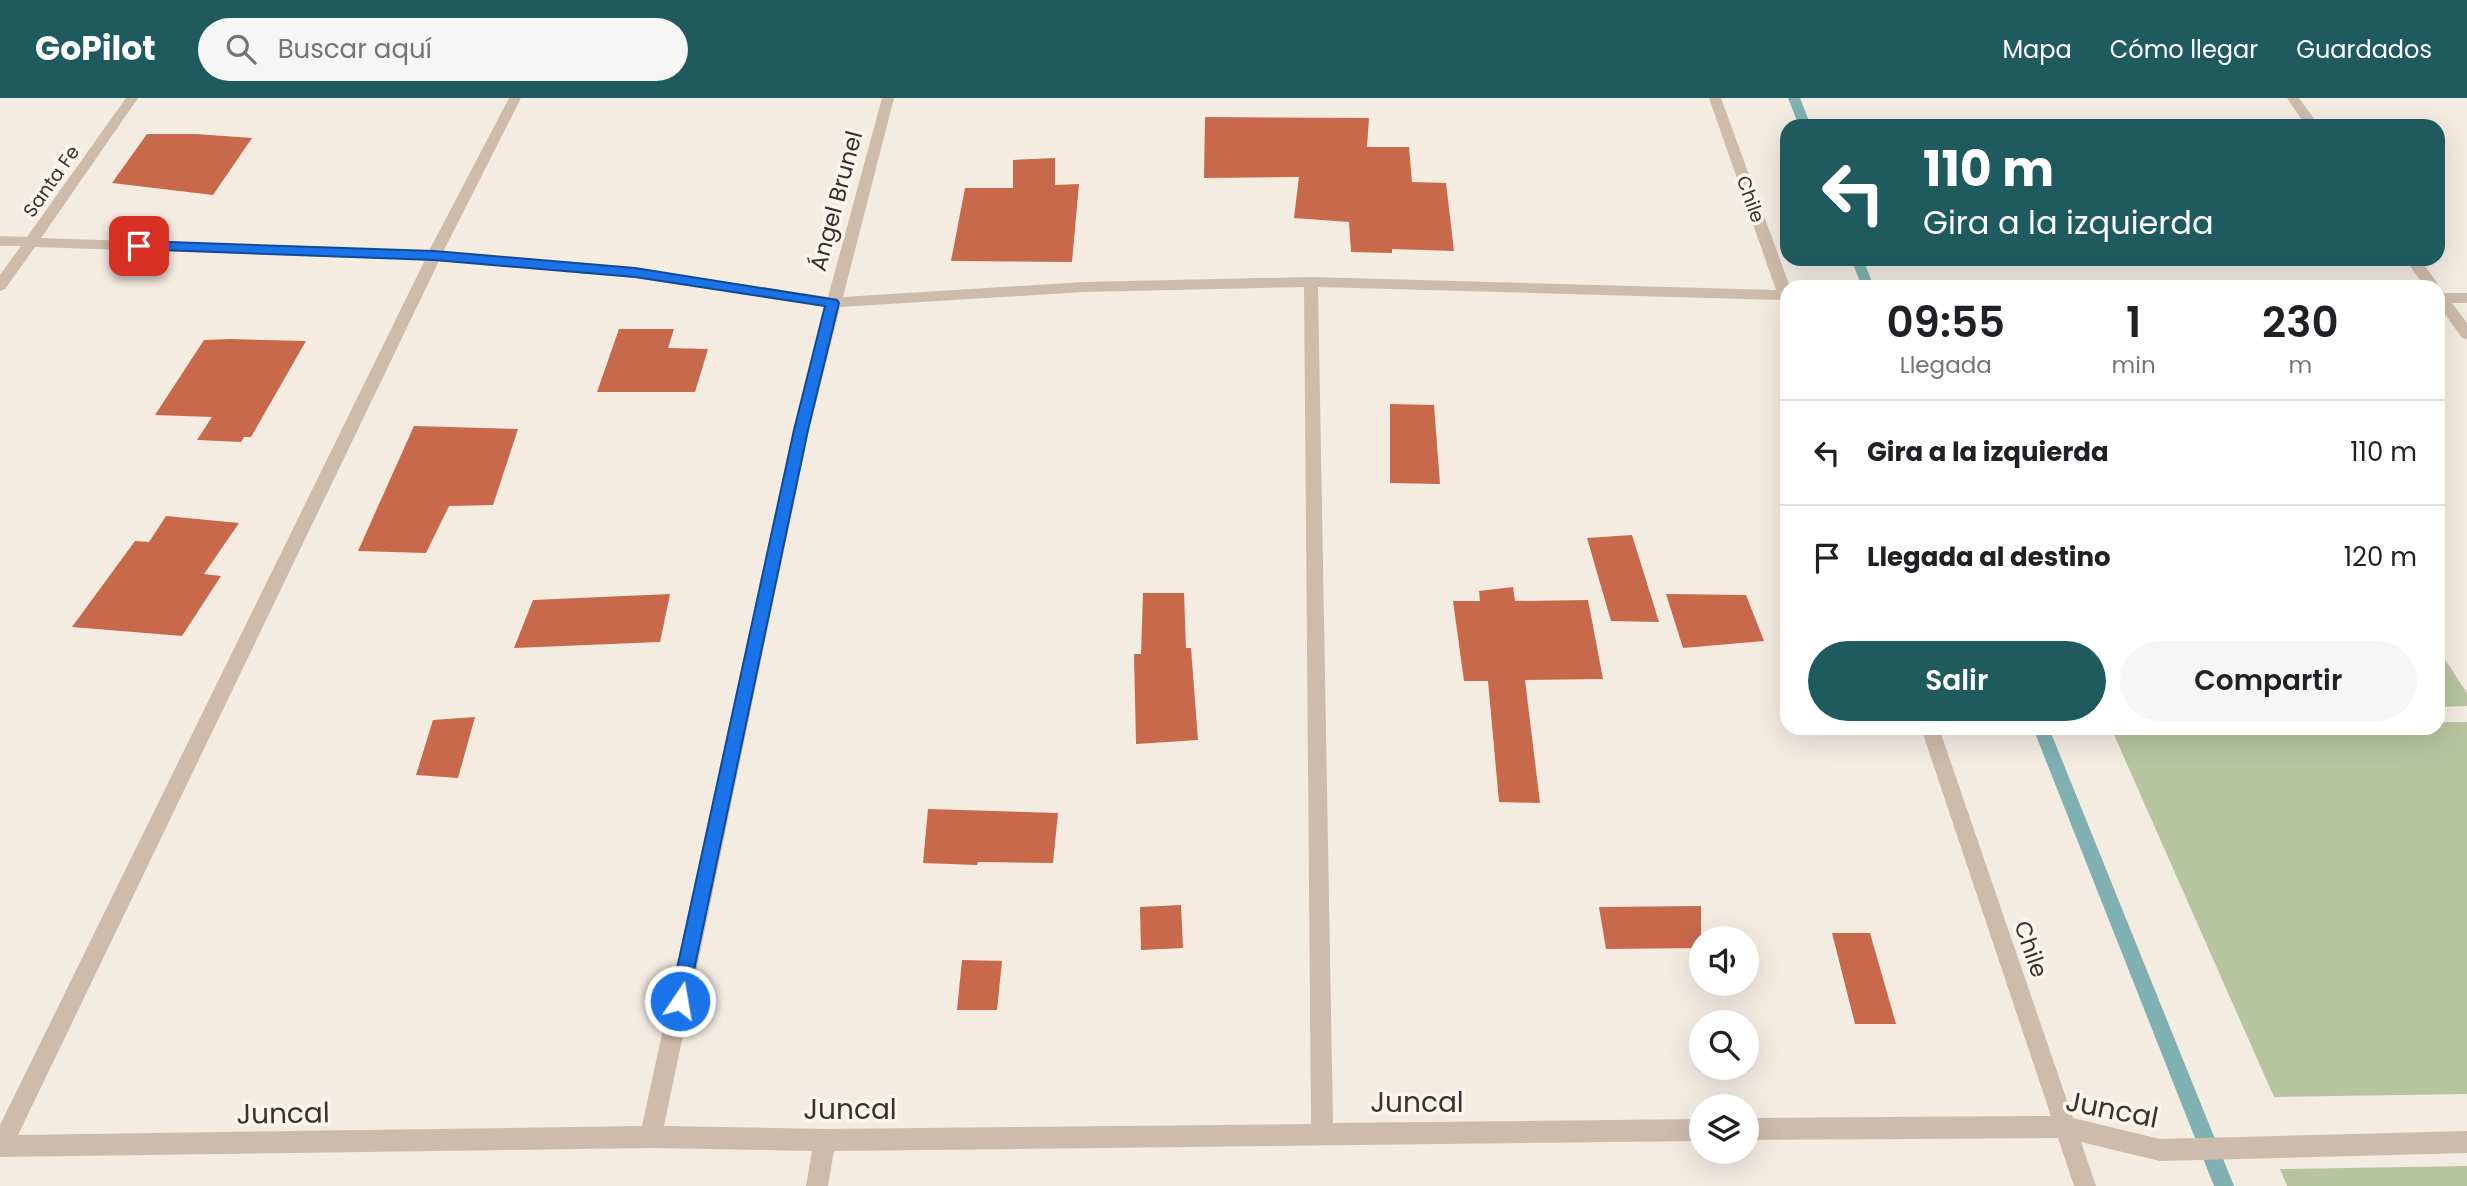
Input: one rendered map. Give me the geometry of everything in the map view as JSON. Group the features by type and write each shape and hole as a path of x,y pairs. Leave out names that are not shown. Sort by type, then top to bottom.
{"street":[{"name":"Santa Fe","path":"0,286 132,98"},
{"path":"1,1146 434,256 515,98"},
{"name":"Ángel Brunel","path":"651,1137 798,444 832,303 888,98"},
{"name":"Chile","path":"1715,98 1780,280"},
{"path":"2293,98 2308,119"},
{"path":"0,241 434,256 635,273 832,303 1084,288 1311,282 1780,297"},
{"path":"1311,282 1322,1132"},
{"path":"2445,295 2467,298"},
{"path":"2445,305 2467,334"},
{"name":"Chile","path":"1932,735 2085,1186"},
{"name":"Juncal","path":"1759,1129 2064,1127 2160,1150 2467,1142"},
{"name":"Juncal","path":"1,1146 651,1137 825,1140 1322,1132 1689,1130"},
{"path":"817,1186 825,1140"}],"green space":[{"path":"2445,660 2467,693 2467,706 2445,707"},
{"path":"2445,722 2467,722 2467,1094 2274,1097 2114,735 2445,735"},
{"path":"2467,1166 2467,1186 2287,1186 2280,1169"}],"building":[{"path":"1205,117 1369,118 1367,147 1409,147 1412,182 1446,183 1454,251 1392,249 1392,253 1351,252 1349,222 1294,218 1299,177 1204,178"},
{"path":"147,134 252,138 213,195 112,183"},
{"path":"1055,158 1055,185 1079,184 1072,262 951,261 965,188 1013,188 1013,160"},
{"path":"619,329 674,329 668,348 708,349 695,392 597,392"},
{"path":"204,340 306,341 251,437 244,437 241,442 197,440 212,417 155,415"},
{"path":"1390,404 1434,405 1440,484 1390,483"},
{"path":"414,426 518,429 493,505 449,506 426,553 358,551"},
{"path":"166,516 239,523 204,574 221,576 182,636 72,627 135,541 149,542"},
{"path":"1632,535 1659,622 1611,621 1587,538"},
{"path":"1513,587 1515,601 1588,600 1603,679 1525,680 1540,803 1499,802 1488,681 1464,681 1453,601 1480,601 1479,591"},
{"path":"1143,593 1184,593 1186,648 1191,648 1198,740 1136,744 1134,654 1141,654"},
{"path":"670,594 660,642 514,648 533,600"},
{"path":"1666,594 1746,595 1764,641 1683,648"},
{"path":"475,717 458,778 416,775 433,720"},
{"path":"928,809 1058,813 1053,863 923,863"},
{"path":"1181,905 1183,948 1141,950 1140,907"},
{"path":"1701,906 1701,926 1689,926 1689,948 1606,949 1599,907"},
{"path":"1832,933 1870,933 1896,1024 1855,1024"},
{"path":"962,960 1002,961 997,1010 957,1010"}],"waterway":[{"path":"1794,98 1802,119"},
{"path":"1860,266 1865,280"},
{"path":"2044,735 2224,1186"}],"route":[{"path":"139,246 434,256 635,273 832,303 801,430 680,1001"}]}
